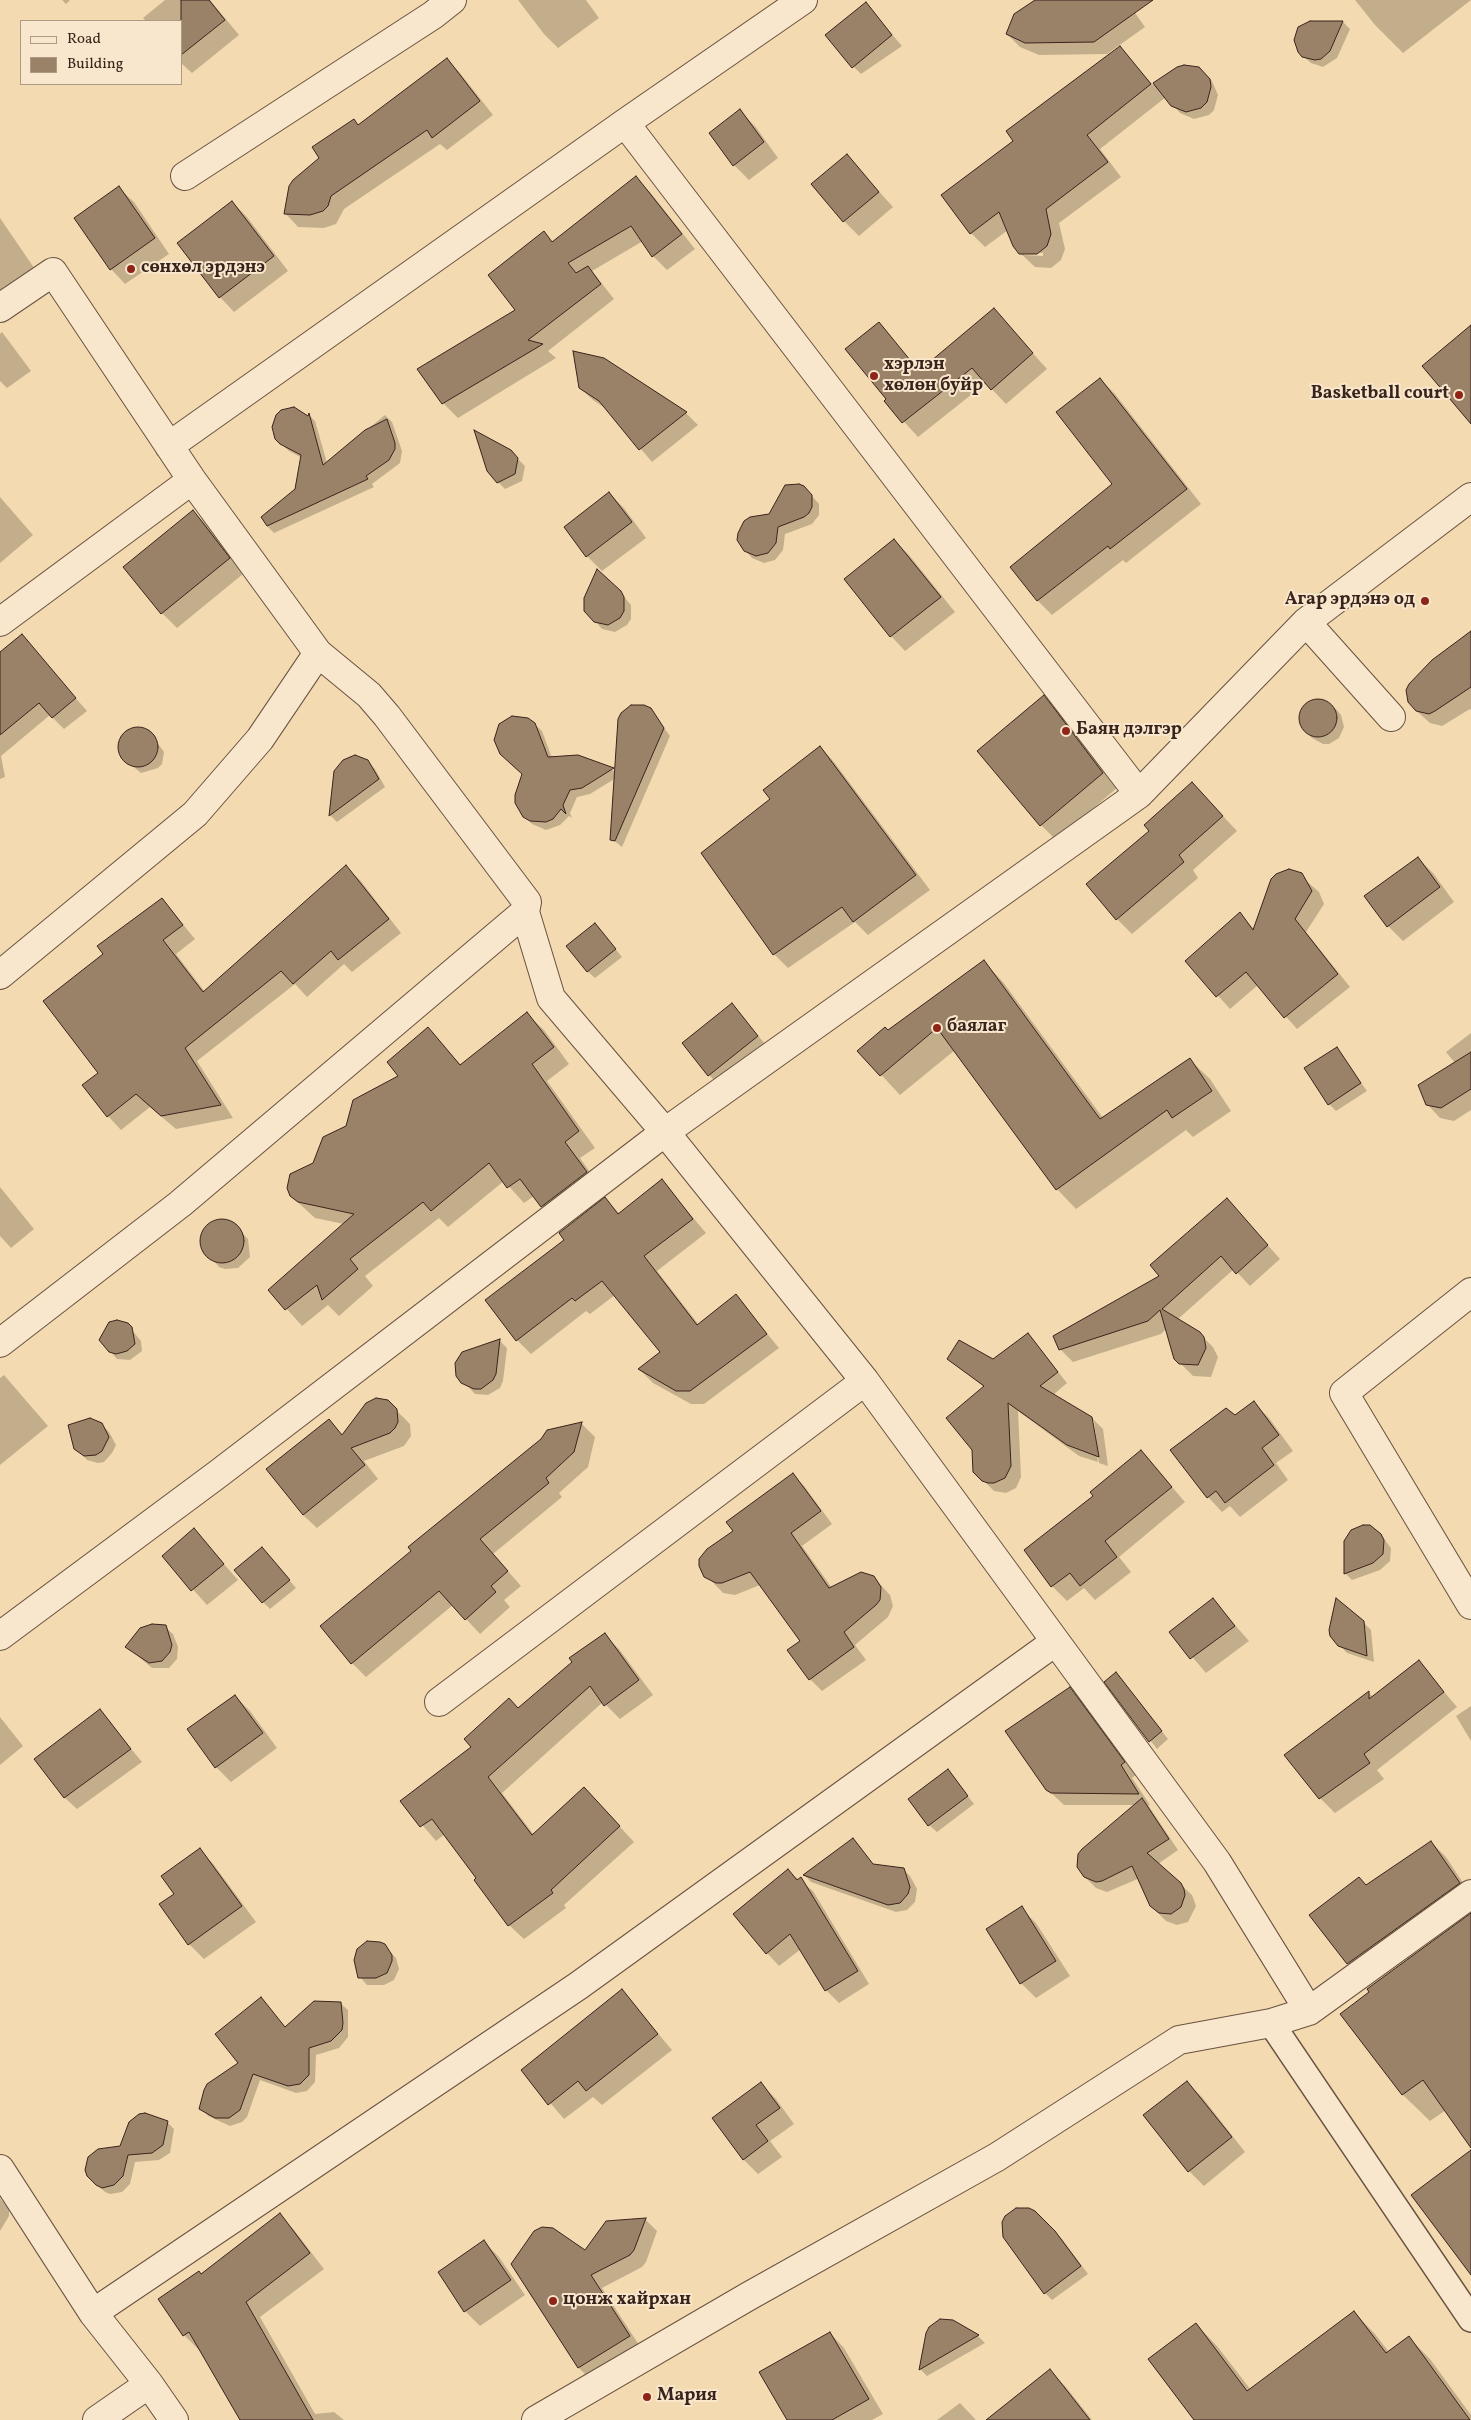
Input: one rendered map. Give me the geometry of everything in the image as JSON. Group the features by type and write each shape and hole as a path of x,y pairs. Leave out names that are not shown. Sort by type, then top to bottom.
{"street":[{"path":"185,176 433,15 452,0"},
{"path":"169,446 624,123 804,0"},
{"path":"624,123 1138,794"},
{"path":"0,308 53,272 192,480 318,653 369,695 387,716 527,902 525,912 552,998 665,1132 865,1381 1217,1862 1309,2011"},
{"path":"0,622 192,480"},
{"path":"0,1636 225,1468 665,1132 1138,794 1306,622 1471,497"},
{"path":"1306,622 1391,717"},
{"path":"0,975 195,814 260,739 318,653"},
{"path":"0,1343 180,1204 525,912"},
{"path":"1471,1292 1344,1393 1471,1605"},
{"path":"439,1702 865,1381"},
{"path":"93,2313 578,1986 1055,1642"},
{"path":"536,2420 749,2296 997,2157 1179,2040 1271,2023 1309,2011 1471,1894"},
{"path":"0,2169 93,2313 150,2384 174,2420"},
{"path":"97,2420 150,2384"}],"lane":[{"path":"1271,2023 1471,2319"}],"building":[{"path":"181,0 209,0 225,20 182,54"},
{"path":"1035,0 1153,0 1094,42 1025,43 1006,34 1014,14"},
{"path":"866,2 892,35 852,68 825,35"},
{"path":"1310,21 1343,21 1330,51 1321,59 1315,60 1302,57 1294,40 1298,27"},
{"path":"1120,46 1151,84 1087,135 1108,162 1046,209 1051,234 1047,246 1037,254 1019,254 1013,246 999,212 970,234 941,195 1013,141 1006,131"},
{"path":"447,58 480,101 432,138 427,130 331,196 328,206 323,211 310,215 284,214 289,186 293,180 319,158 312,147 354,119 358,125"},
{"path":"1184,65 1199,67 1210,79 1211,87 1207,102 1201,108 1186,112 1171,106 1153,83 1177,67"},
{"path":"740,109 764,142 733,166 709,133"},
{"path":"847,154 879,192 843,222 811,184"},
{"path":"636,176 682,234 652,257 631,226 568,263 576,273 588,266 601,284 528,340 543,344 442,404 417,369 515,310 488,275 544,231 552,242"},
{"path":"119,186 155,238 110,270 74,218"},
{"path":"232,201 274,256 219,298 177,243"},
{"path":"994,308 1033,353 991,390 972,368 902,423 884,401 886,399 845,349 879,322 919,371"},
{"name":"Basketball court","path":"1471,325 1471,424 1422,366"},
{"path":"573,351 604,358 687,412 639,450 599,401 579,388"},
{"path":"1100,378 1187,489 1110,549 1108,546 1037,601 1010,567 1112,484 1056,412"},
{"path":"294,407 308,416 309,413 323,465 365,430 387,419 395,443 395,449 389,460 366,476 368,479 267,526 261,517 295,489 301,455 280,444 275,439 272,427 276,415 281,410"},
{"path":"474,430 511,450 518,458 515,474 497,483 487,471"},
{"path":"799,484 804,486 812,495 812,507 809,513 804,517 778,527 776,543 768,553 756,556 744,551 737,540 744,521 750,517 769,514 785,485"},
{"path":"609,492 632,522 586,557 564,527"},
{"path":"193,510 230,558 161,614 123,567"},
{"path":"894,539 941,597 890,637 844,579"},
{"path":"597,569 621,591 624,597 624,611 620,618 608,625 594,622 584,611 584,598"},
{"path":"1471,631 1471,687 1429,714 1416,711 1408,702 1406,690 1409,684 1432,660"},
{"path":"22,634 76,698 52,718 39,703 0,735 0,652"},
{"path":"1044,695 1103,773 1040,826 977,751"},
{"path":"1318,699 1332,704 1337,718 1332,732 1318,737 1304,732 1299,718 1304,704"},
{"path":"631,705 644,705 651,708 664,728 615,841 610,840 618,719 621,713"},
{"path":"512,716 528,718 535,723 548,757 578,755 614,768 582,788 570,790 563,805 566,814 561,809 553,819 546,822 530,821 523,817 515,803 515,795 522,774 500,754 494,740 499,724"},
{"path":"138,727 149,730 155,736 158,747 155,758 149,764 138,767 127,764 121,758 118,747 121,736 127,730"},
{"path":"820,746 916,875 853,922 842,907 773,955 701,853 770,799 763,790"},
{"path":"355,755 368,760 379,779 329,816 334,771 343,760"},
{"path":"1192,782 1223,816 1179,855 1184,862 1116,920 1086,884 1149,831 1144,825"},
{"path":"1418,857 1440,887 1387,927 1364,896"},
{"path":"346,865 389,919 338,960 331,951 293,984 281,971 185,1048 221,1105 161,1116 136,1094 107,1117 82,1085 98,1073 43,1001 103,954 97,946 162,898 183,925 163,940 203,992"},
{"path":"1289,869 1302,873 1312,891 1295,919 1338,974 1284,1018 1246,972 1216,997 1185,961 1240,912 1253,930 1271,879 1276,874"},
{"path":"595,923 616,949 587,972 566,946"},
{"path":"984,960 1100,1119 1190,1058 1212,1091 1172,1118 1167,1110 1056,1190 937,1028 880,1076 857,1051 885,1027 888,1030"},
{"path":"732,1003 758,1036 708,1076 682,1043"},
{"path":"527,1012 554,1047 532,1064 579,1131 565,1142 587,1172 541,1207 520,1179 507,1188 489,1163 431,1211 423,1202 350,1259 358,1269 322,1300 317,1285 285,1310 268,1290 354,1214 298,1202 290,1196 287,1188 290,1174 313,1163 323,1137 346,1126 353,1100 398,1076 387,1062 428,1027 460,1065"},
{"path":"1337,1047 1361,1083 1328,1105 1304,1068"},
{"path":"1471,1052 1471,1089 1441,1108 1426,1105 1418,1085"},
{"path":"662,1179 693,1219 644,1256 697,1325 736,1294 767,1334 690,1391 676,1391 638,1369 660,1352 602,1281 575,1301 572,1298 516,1341 485,1300 564,1240 559,1233 605,1197 618,1214"},
{"path":"1227,1198 1268,1245 1236,1274 1221,1256 1162,1309 1200,1332 1204,1337 1206,1348 1198,1365 1179,1364 1174,1359 1160,1310 1148,1321 1059,1350 1053,1336 1159,1276 1150,1265"},
{"path":"222,1219 234,1223 240,1229 244,1241 240,1253 234,1259 222,1263 210,1259 204,1253 200,1241 204,1229 210,1223"},
{"path":"117,1320 128,1323 132,1327 135,1344 127,1351 116,1354 109,1352 99,1340 109,1322"},
{"path":"1028,1333 1058,1372 1040,1386 1092,1417 1099,1457 1067,1445 1008,1403 1011,1466 1005,1478 994,1483 988,1483 982,1481 973,1472 972,1450 946,1418 984,1386 947,1359 959,1340 993,1359"},
{"path":"500,1339 496,1374 493,1380 481,1389 474,1389 461,1383 456,1376 455,1363 462,1352"},
{"path":"376,1398 388,1400 397,1409 398,1422 395,1428 390,1433 351,1448 365,1465 303,1515 266,1469 329,1419 342,1435 366,1403"},
{"path":"1254,1401 1279,1435 1262,1448 1274,1465 1225,1503 1216,1491 1207,1498 1170,1450 1226,1408 1235,1415"},
{"path":"90,1418 102,1423 109,1437 102,1451 96,1455 84,1456 74,1449 68,1425"},
{"path":"582,1422 574,1452 546,1478 549,1483 480,1539 508,1571 491,1586 496,1592 465,1620 439,1591 351,1664 320,1626 411,1551 408,1547 541,1439 547,1430"},
{"path":"1141,1450 1172,1487 1105,1541 1117,1557 1080,1586 1070,1573 1051,1587 1024,1550 1093,1496 1090,1492"},
{"path":"793,1473 821,1511 791,1533 829,1588 861,1572 874,1576 881,1587 880,1600 876,1605 844,1632 854,1647 809,1680 787,1650 800,1641 750,1572 722,1583 716,1583 704,1577 699,1566 699,1559 707,1549 733,1531 726,1522"},
{"path":"1363,1525 1370,1525 1381,1534 1384,1540 1383,1554 1373,1563 1344,1574 1344,1541 1351,1530"},
{"path":"194,1528 224,1564 191,1591 162,1556"},
{"path":"262,1547 290,1580 262,1603 234,1570"},
{"path":"1213,1598 1235,1626 1190,1659 1169,1632"},
{"path":"1336,1598 1364,1621 1367,1656 1338,1646 1330,1636 1329,1630"},
{"path":"152,1624 166,1625 172,1645 170,1652 162,1661 149,1663 125,1647 140,1628"},
{"path":"605,1633 639,1680 604,1706 590,1686 488,1777 532,1835 584,1787 620,1826 551,1890 553,1893 508,1926 474,1880 476,1878 432,1819 420,1827 400,1801 471,1747 464,1739 509,1698 518,1708 572,1662 569,1658"},
{"path":"1419,1660 1444,1692 1364,1754 1370,1763 1319,1799 1284,1755 1369,1691 1369,1699"},
{"path":"1116,1672 1162,1731 1149,1742 1104,1682"},
{"path":"1070,1687 1125,1762 1121,1765 1139,1794 1051,1793 1046,1790 1005,1731"},
{"path":"235,1695 263,1733 215,1768 187,1729"},
{"path":"100,1709 131,1749 64,1798 34,1759"},
{"path":"948,1769 968,1796 928,1826 908,1799"},
{"path":"1142,1798 1169,1839 1147,1853 1181,1883 1184,1889 1185,1895 1181,1907 1171,1914 1159,1913 1150,1906 1132,1866 1102,1881 1096,1882 1084,1877 1077,1867 1078,1854 1082,1849"},
{"path":"853,1838 873,1864 904,1868 910,1887 908,1894 900,1903 888,1905 803,1875"},
{"path":"1431,1841 1460,1883 1347,1964 1309,1915 1359,1877 1366,1885"},
{"path":"200,1848 242,1906 188,1945 159,1904 174,1894 161,1876"},
{"path":"788,1869 797,1880 801,1877 858,1971 825,1991 790,1934 766,1954 733,1914"},
{"path":"1022,1906 1056,1961 1020,1984 986,1929"},
{"path":"1471,1913 1471,2148 1423,2080 1402,2095 1340,2014 1369,1992 1367,1989"},
{"path":"367,1941 385,1944 392,1955 392,1961 387,1973 376,1978 358,1978 354,1960 357,1949"},
{"path":"622,1989 658,2034 586,2091 578,2081 548,2105 521,2070"},
{"path":"261,1997 285,2027 314,2001 341,2002 342,2030 331,2041 309,2048 309,2075 300,2084 288,2086 253,2074 240,2110 229,2118 215,2118 199,2109 204,2090 207,2084 238,2063 215,2034"},
{"path":"1187,2081 1232,2137 1188,2172 1143,2115"},
{"path":"761,2082 780,2108 756,2125 768,2141 743,2160 712,2118"},
{"path":"145,2113 168,2121 163,2145 152,2153 128,2155 123,2176 114,2185 102,2188 96,2185 87,2176 85,2170 88,2157 98,2149 120,2146 129,2122 139,2114"},
{"path":"1471,2150 1471,2275 1411,2195"},
{"path":"1016,2208 1029,2208 1035,2211 1055,2231 1081,2266 1044,2294 1003,2237 1002,2222 1005,2216"},
{"path":"280,2213 310,2253 246,2302 313,2420 240,2420 189,2332 183,2336 158,2299 199,2271 201,2274"},
{"path":"646,2218 634,2250 630,2255 591,2275 630,2336 578,2368 511,2264 534,2231 542,2227 553,2228 585,2250 606,2221"},
{"path":"484,2240 511,2280 464,2312 438,2272"},
{"path":"1354,2311 1386,2353 1409,2336 1470,2420 1194,2420 1148,2359 1196,2323 1247,2391"},
{"path":"940,2319 953,2320 979,2335 919,2370 926,2333 929,2327"},
{"path":"830,2332 869,2399 832,2420 787,2420 759,2372"},
{"path":"1050,2369 1090,2420 986,2420"}],"place":[{"name":"сөнхөл эрдэнэ","path":"131,269"},
{"name":"хэрлэн хөлөн буйр","path":"874,376"},
{"name":"Basketball court","path":"1459,395"},
{"name":"Агар эрдэнэ од","path":"1425,601"},
{"name":"Баян дэлгэр","path":"1066,731"},
{"name":"баялаг","path":"937,1028"},
{"name":"цонж хайрхан","path":"553,2301"},
{"name":"Мария","path":"647,2397"}]}
